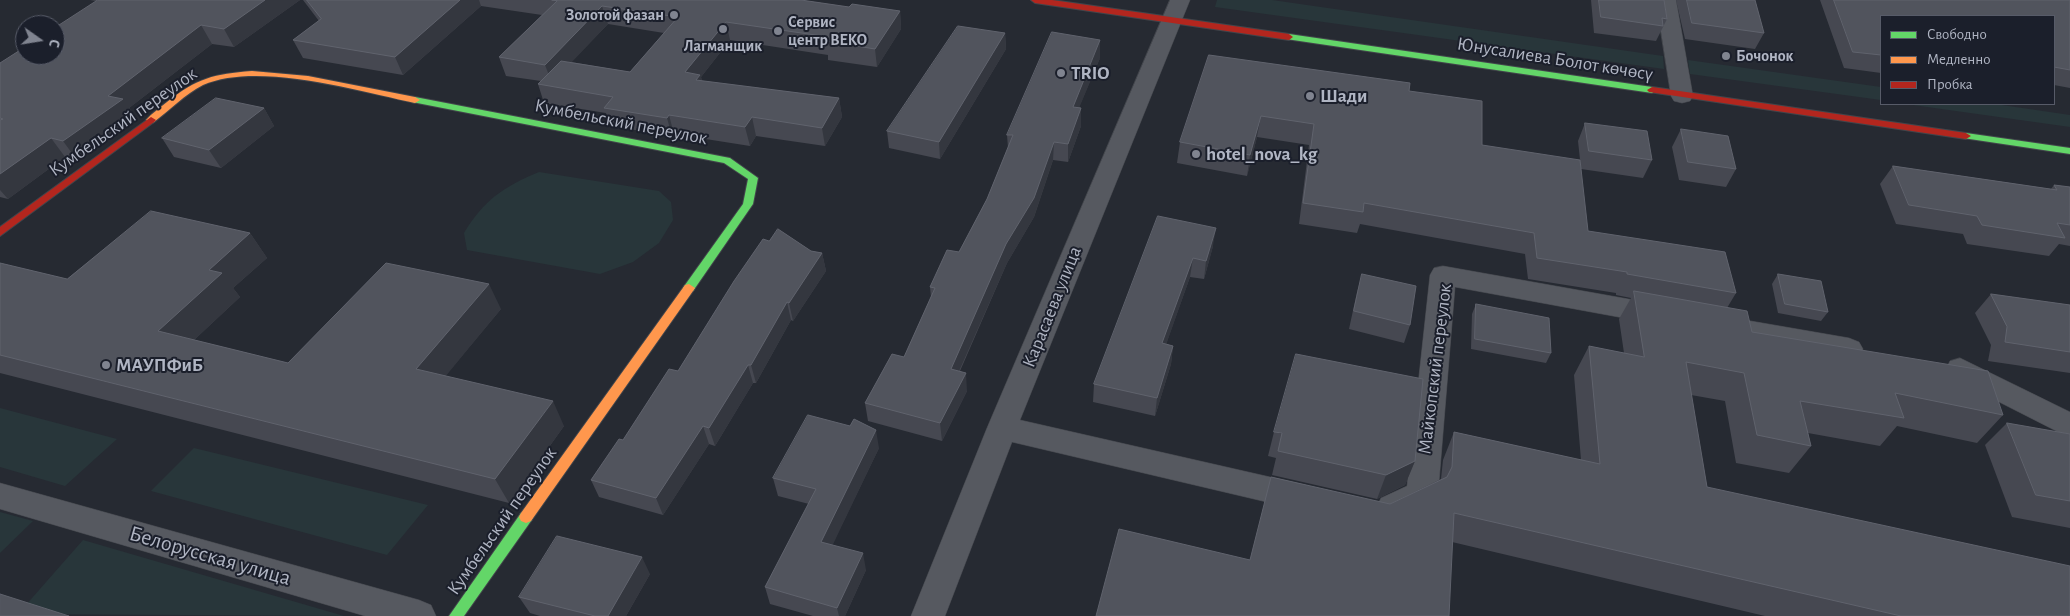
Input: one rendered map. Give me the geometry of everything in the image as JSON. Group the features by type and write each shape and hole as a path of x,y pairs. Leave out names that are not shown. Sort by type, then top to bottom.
{"street":[{"name":"Юнусалиева Болот көчөсү","path":"1035,0 1176,10 1682,96 2070,151"},
{"path":"1666,0 1682,96"},
{"name":"Карасаева улица","path":"928,616 1002,428 1176,10"},
{"name":"Кумбельский переулок","path":"0,232 202,82 239,73 282,74 727,160 753,178 748,204 456,616"},
{"name":"Майкопский переулок","path":"1370,512 1379,515 1422,494 1444,275 1872,353"},
{"path":"1930,364 1960,369 2070,426"},
{"path":"1002,428 1331,504"},
{"name":"Белорусская улица","path":"0,496 419,616"}],"shaded area":[{"path":"1217,0 1272,0 1663,56 1664,69 1215,7"},
{"path":"1688,60 1880,87 1880,100 1690,74"},
{"path":"1913,105 2002,105 2070,115 2070,127"},
{"path":"539,172 659,191 671,202 673,220 659,243 633,262 600,274 467,250 464,233 487,203 515,183"},
{"path":"0,408 117,439 65,486 0,467"},
{"path":"194,448 428,505 387,555 151,491"},
{"path":"0,512 33,521 0,553"},
{"path":"83,540 344,616 18,614"}],"building":[{"path":"98,0 265,0 224,29 201,25 108,96 123,99 63,141 51,138 0,174 0,120 3,119 0,118 0,63 15,53 15,65 65,65 65,21"},
{"path":"307,0 460,0 395,57 293,40 321,19"},
{"path":"552,0 801,0 849,7 852,4 900,11 875,49 826,41 829,37 726,22 685,72 700,75 696,80 839,98 822,128 752,117 745,127 669,115 667,118 604,108 613,97 538,84 561,61 630,72 678,17 602,6 545,65 499,57 557,1"},
{"path":"1599,0 1664,0 1667,19 1662,18 1663,26 1601,17"},
{"path":"1687,0 1755,0 1764,33 1692,23"},
{"path":"1834,0 2070,0 2070,70 2055,67 2055,15 1880,15 1880,55 1853,52"},
{"path":"958,26 1005,33 939,142 887,131"},
{"path":"1052,32 1100,40 1073,107 1081,108 1068,144 1054,142 1034,198 1006,244 951,369 966,373 940,423 865,403 892,354 904,357 935,288 930,287 947,250 959,252 987,199 1013,135 1007,135"},
{"path":"1209,55 1410,83 1409,91 1482,101 1482,145 1580,160 1588,231 1725,252 1736,293 1627,274 1627,272 1537,258 1534,233 1364,203 1363,212 1303,203 1314,124 1261,116 1250,155 1180,142"},
{"path":"216,98 264,108 209,150 162,138"},
{"path":"1585,123 1647,131 1652,160 1589,151"},
{"path":"1681,129 1728,136 1736,169 1688,162"},
{"path":"1893,166 2057,190 2054,185 2070,187 2070,225 2057,223 2065,238 1982,225 1977,216 1909,205"},
{"name":"МАУПФиБ","path":"151,211 250,233 209,270 222,273 158,331 288,363 386,263 489,284 416,369 553,401 495,479 0,355 0,263 67,279"},
{"path":"1158,216 1216,228 1206,261 1193,258 1162,343 1173,346 1157,398 1094,384"},
{"path":"778,229 811,251 822,253 789,303 787,302 751,365 748,365 709,428 703,426 656,498 591,480 619,439 623,440 669,369 678,371 734,281 763,239 769,241"},
{"path":"1362,274 1416,286 1410,325 1354,311"},
{"path":"1778,274 1821,281 1828,312 1785,304"},
{"path":"1634,291 1747,311 1752,332 1988,371 2003,415 1895,393 1904,418 1800,401 1811,446 1757,435 1744,373 1686,362 1707,487 2070,566 2070,616 1901,616 1454,513 1449,616 1096,616 1119,529 1250,560 1271,477 1390,504 1447,477 1452,467 1454,432 1600,464 1589,346 1644,357"},
{"path":"1991,294 2070,305 2070,352 2005,342 2007,327"},
{"path":"1476,304 1549,318 1551,353 1475,339"},
{"path":"1296,354 1423,379 1415,461 1386,475 1278,451 1282,433 1274,432"},
{"path":"808,415 850,426 854,419 876,430 821,542 863,553 837,608 765,587 816,489 773,478"},
{"path":"2007,423 2070,434 2070,501 2036,495"},
{"path":"557,536 642,557 608,616 595,616 519,597"},
{"path":"0,594 69,616 0,616"}],"traffic: fast":[{"path":"1289,37 1652,90"},
{"path":"415,100 727,160 753,178 748,204 689,288"},
{"path":"1966,136 2070,151"},
{"path":"456,616 526,517"}],"traffic: slow":[{"path":"151,120 184,94 203,82 226,76 252,74 308,78 415,100"},
{"path":"526,517 689,288"}],"traffic: jam":[{"path":"1035,0 1289,37"},
{"path":"1652,90 1966,136"},
{"path":"0,232 151,120"}],"place":[{"name":"Золотой фазан","path":"674,15"},
{"name":"Лагманщик","path":"723,29"},
{"name":"Сервис центр BEKO","path":"778,31"},
{"name":"Бочонок","path":"1726,56"},
{"name":"TRIO","path":"1061,73"},
{"name":"Шади","path":"1310,96"},
{"name":"hotel_nova_kg","path":"1196,154"},
{"name":"МАУПФиБ","path":"106,365"}]}
